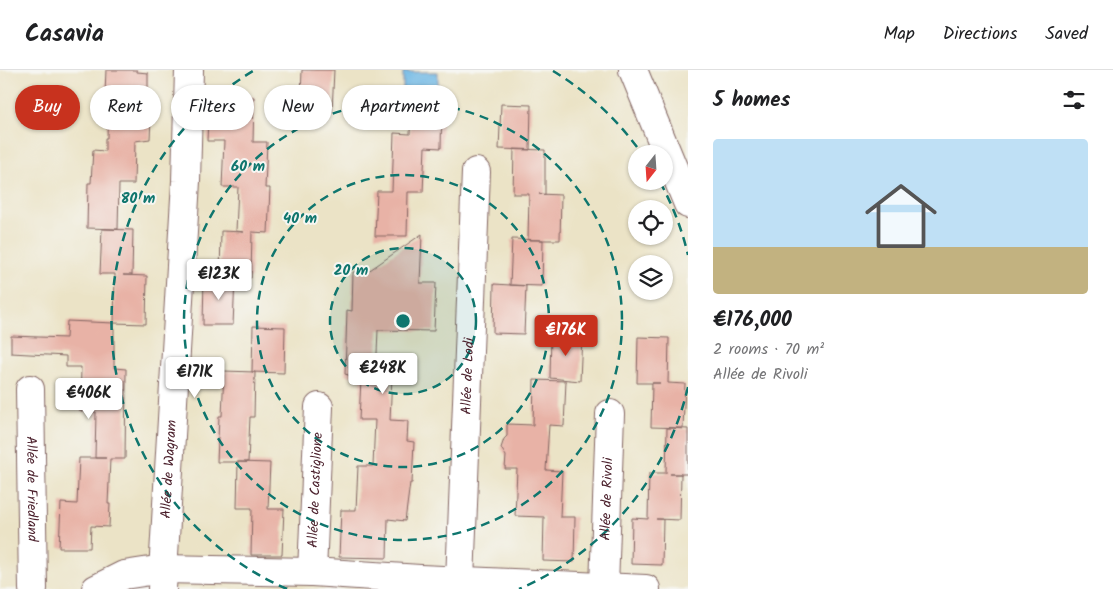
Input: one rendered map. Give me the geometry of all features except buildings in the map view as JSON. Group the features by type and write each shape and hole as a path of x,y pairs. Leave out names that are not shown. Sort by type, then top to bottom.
{"street":[{"name":"Allée de Wagram","path":"163,579 186,181 190,70"},
{"path":"633,70 688,204"},
{"name":"Allée de Lodi","path":"460,581 476,172"},
{"name":"Allée de Friedland","path":"30,389 33,589"},
{"name":"Allée de Castiglione","path":"312,572 319,407"},
{"name":"Allée de Rivoli","path":"604,587 610,414"},
{"path":"96,589 124,575 163,579 312,572 420,584 460,581 646,589"}],"water":[{"path":"403,72 438,72 438,85 403,85"}]}
